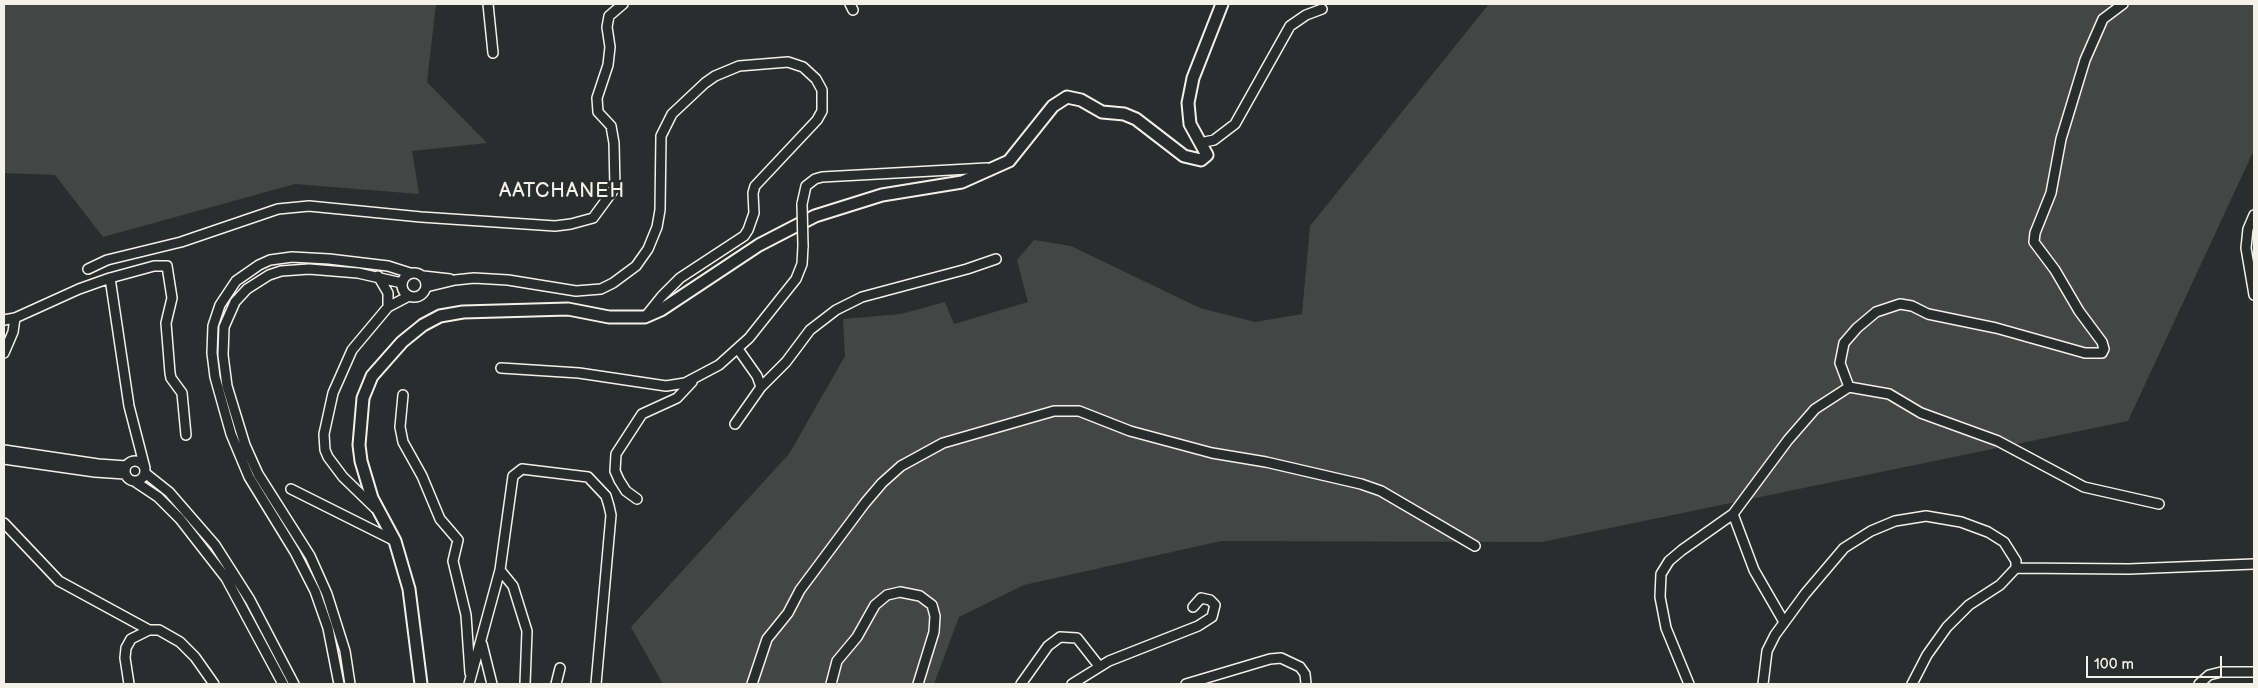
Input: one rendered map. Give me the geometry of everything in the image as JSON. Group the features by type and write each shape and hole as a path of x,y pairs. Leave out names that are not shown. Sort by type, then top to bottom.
{"main road":[{"path":"420,684 409,589 395,541 378,512 361,461 359,445 363,398 372,376 385,359 423,325 440,316 463,312 522,309 568,309 609,317 645,317 661,310 759,245 815,216 882,195 962,182 993,168 1014,157 1026,138 1053,106 1067,98 1081,100 1102,112 1124,114 1136,119 1184,156 1201,160 1205,159 1207,155 1206,150 1190,124 1188,103 1193,78 1222,4"}],"street":[{"path":"488,4 493,52"},
{"path":"88,269 107,260 181,242 266,212 286,208 309,206 421,217 555,226 594,218 615,188 614,142 611,126 598,112 597,98 608,65 610,47 607,27 609,16 623,4"},
{"path":"1849,387 1840,364 1844,343 1857,328 1876,312 1900,304 1912,306 1928,314 1996,328 2085,353 2102,353 2104,349 2102,342 2079,311 2056,270 2034,242 2035,233 2051,193 2073,95 2091,44 2103,19 2123,4"},
{"path":"1200,143 1214,140 1235,124 1290,26 1306,15 1322,9"},
{"path":"339,684 326,622 315,591 296,552 249,477 231,434 213,366 212,332 216,314 229,291 244,274 259,265 279,258 306,257 388,266 423,276 455,280 508,280 576,292 600,289 625,275 648,249 657,228 660,210 661,136 672,114 715,76 739,66 796,64 812,75 822,90 822,111 818,120 759,182 753,193 752,222 744,236 680,278 645,317"},
{"path":"637,499 626,490 619,480 616,471 616,454 642,414 677,398 694,380 719,365 738,349 796,279 802,264 802,204 806,186 815,179 822,177 993,168"},
{"path":"2254,215 2248,229 2246,248 2254,295"},
{"path":"736,424 761,386 786,362 810,330 836,310 862,297 967,270 996,260"},
{"path":"4,320 15,318 79,289 110,278 154,266 167,266 172,298 166,322 170,373 171,378 182,393 186,435"},
{"path":"350,684 337,623 324,587 310,556 258,474 245,445 227,386 223,355 224,327 235,302 241,295 252,285 269,275 281,272 309,269 378,276 418,296 426,287 455,280"},
{"path":"378,512 343,477 328,457 324,441 331,399 352,350 405,290 410,273"},
{"path":"378,276 388,293 390,305"},
{"path":"423,276 426,287"},
{"path":"110,278 122,368 145,471 143,478 134,481"},
{"path":"4,353 13,332 15,318"},
{"path":"738,349 757,376 761,386"},
{"path":"501,368 579,374 666,386 694,380"},
{"path":"1689,684 1666,628 1660,597 1661,574 1669,561 1682,550 1733,514 1788,440 1815,409 1849,387 1889,394 1921,412 1998,441 2084,487 2159,504"},
{"path":"403,394 400,427 402,442 422,476 440,519 458,540 453,558 466,615 470,681"},
{"path":"752,684 767,639 788,613 800,590 841,534 882,483 895,472 943,443 1054,411 1079,411 1130,431 1212,453 1266,462 1360,484 1381,491 1475,546"},
{"path":"137,439 128,467 134,481 158,497 193,534 226,578 283,684"},
{"path":"4,450 128,467"},
{"path":"4,459 95,472 128,467 140,462 145,471 169,492 215,544 261,622 294,684"},
{"path":"470,681 482,644 500,570 512,484 516,471 522,470 588,477 606,496 611,515 596,684"},
{"path":"291,488 395,541"},
{"path":"1733,514 1754,570 1784,622"},
{"path":"1763,684 1767,651 1775,635 1844,548 1871,530 1895,521 1926,516 1971,525 2004,542 2016,561 2016,568 2000,585 1969,605 1947,627 1927,655 1912,684"},
{"path":"4,523 59,581 149,630"},
{"path":"2016,568 2130,569 2254,564"},
{"path":"500,570 513,586 527,631 525,684"},
{"path":"315,591 324,587"},
{"path":"831,684 837,662 857,637 875,605 887,595 900,592 920,596 932,605 935,616 934,632 918,684"},
{"path":"1072,684 1099,666 1126,653 1198,626 1212,617 1215,605 1210,600 1201,598 1193,607"},
{"path":"253,628 261,622"},
{"path":"129,684 125,658 126,648 137,635 149,630 159,630 180,642 195,657 214,684"},
{"path":"1022,684 1048,646 1060,637 1077,638 1099,666"},
{"path":"482,644 492,684"},
{"path":"1186,684 1270,659 1280,658 1300,667 1305,674 1306,684"},
{"path":"335,665 347,664"},
{"path":"556,684 560,668"},
{"path":"2199,684 2209,675 2221,672 2254,672"}],"shaded area":[{"path":"4,4 436,4 427,82 487,143 412,151 419,194 295,184 103,237 55,175 4,173"},
{"path":"1489,4 2254,4 2254,150 2128,421 1542,542 1221,541 1024,585 959,617 934,684 663,684 631,627 789,454 845,356 843,319 901,314 945,302 954,324 1028,302 1017,260 1034,240 1071,246 1200,308 1255,322 1302,314 1310,226"}],"district":[{"name":"AATCHANEH","path":"562,192"}]}
